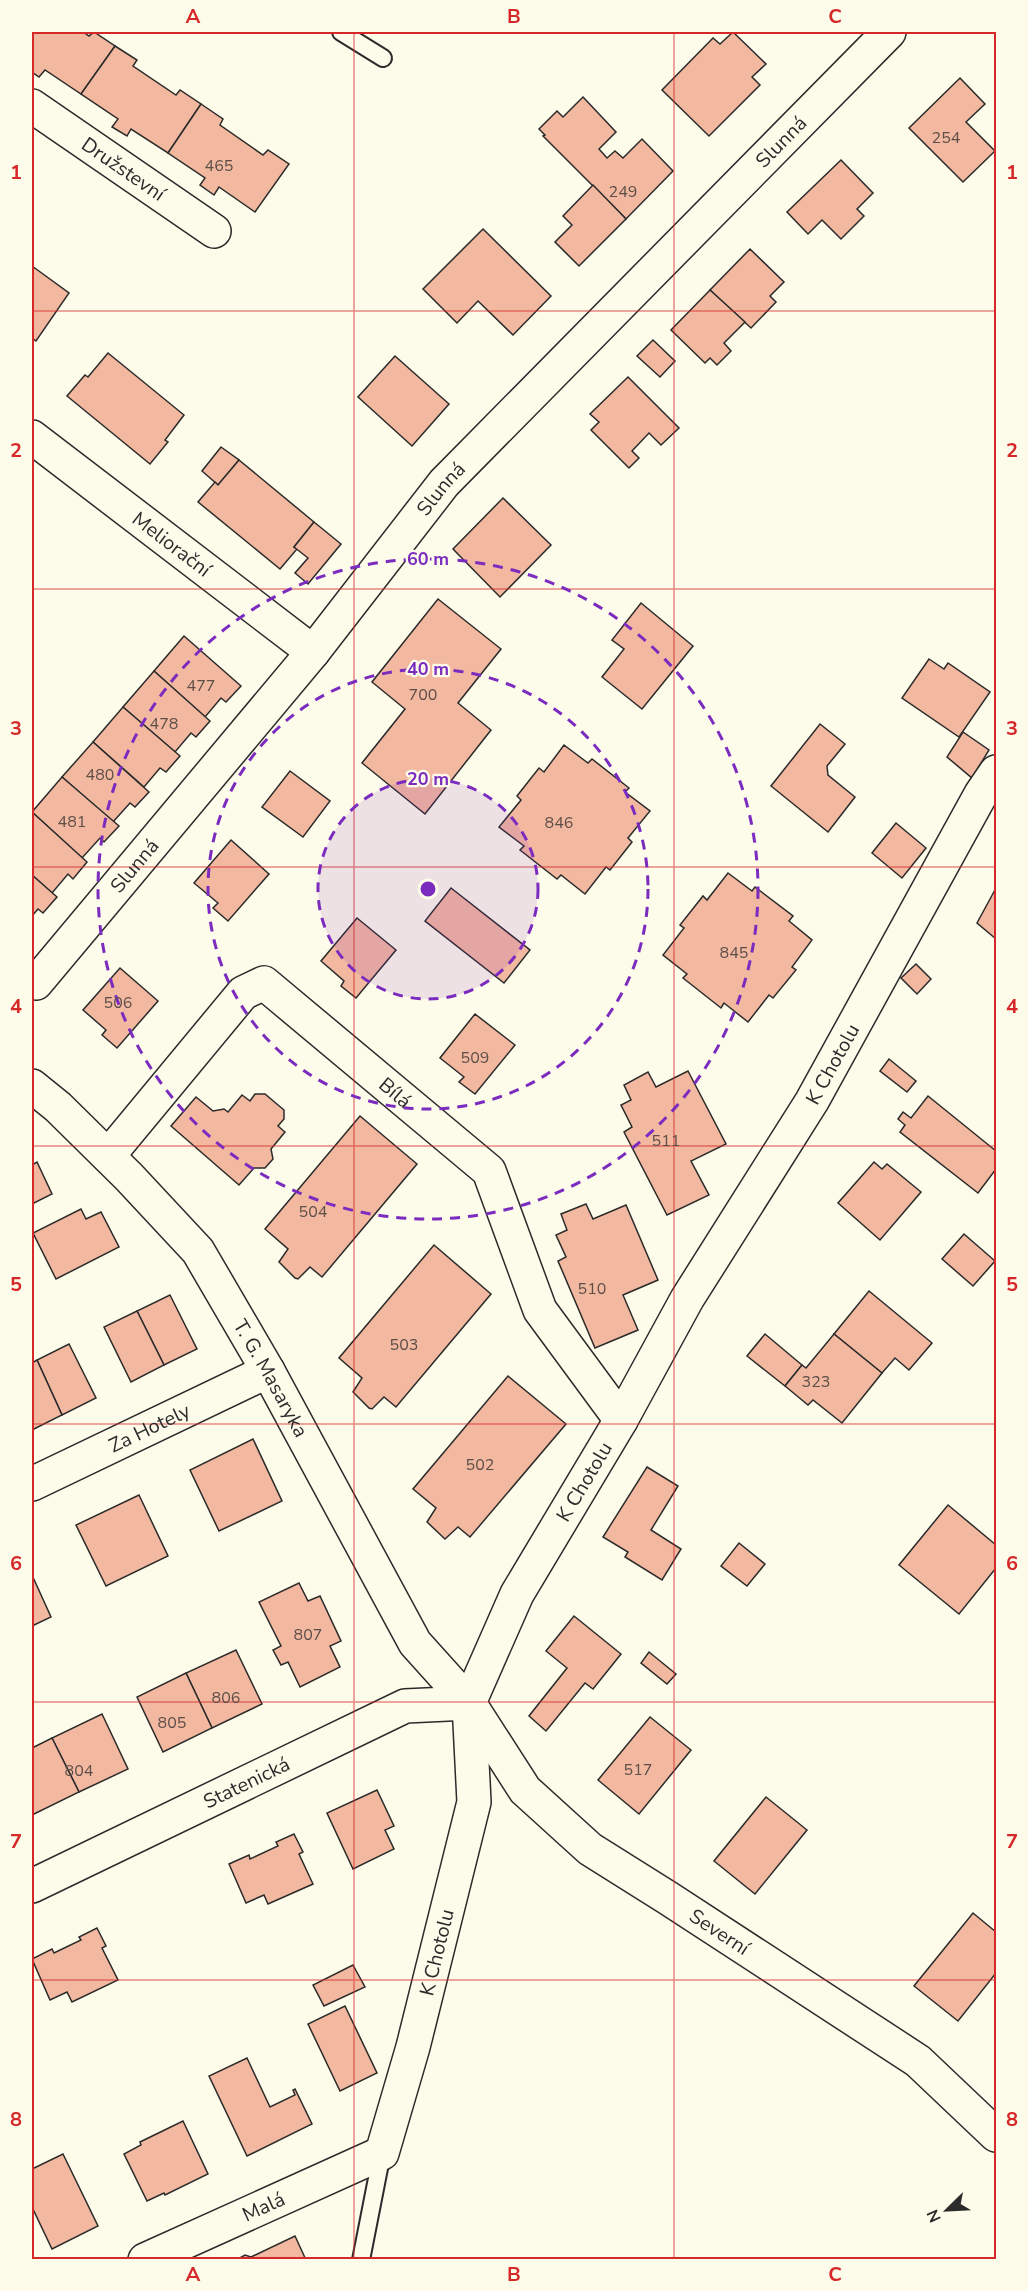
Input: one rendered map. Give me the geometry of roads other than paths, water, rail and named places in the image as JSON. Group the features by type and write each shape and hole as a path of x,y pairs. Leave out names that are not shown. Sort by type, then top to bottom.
{"street":[{"name":"Slunná","path":"36,983 312,652 444,483 890,32"},
{"name":"Družstevní","path":"32,106 214,231"},
{"name":"Meliorační","path":"32,436 312,652"},
{"name":"K Chotolu","path":"381,2153 412,2047 474,1802 469,1702 517,1594 621,1420 687,1299 812,1101 981,794 996,772"},
{"name":"Bílá","path":"108,1156 243,993 264,983 489,1171 540,1310 621,1420"},
{"name":"T. G. Masaryka","path":"32,1086 45,1114 108,1156 198,1251 268,1371 415,1642 469,1702"},
{"name":"Za Hotely","path":"32,1484 268,1371"},
{"name":"Statenická","path":"32,1886 405,1706 469,1702"},
{"name":"Severní","path":"469,1702 525,1790 590,1849 918,2061 996,2135"},
{"name":"Malá","path":"145,2259 381,2153"}],"lane":[{"path":"341,32 383,58"},
{"name":"K Chotolu","path":"361,2259 381,2153"}]}
